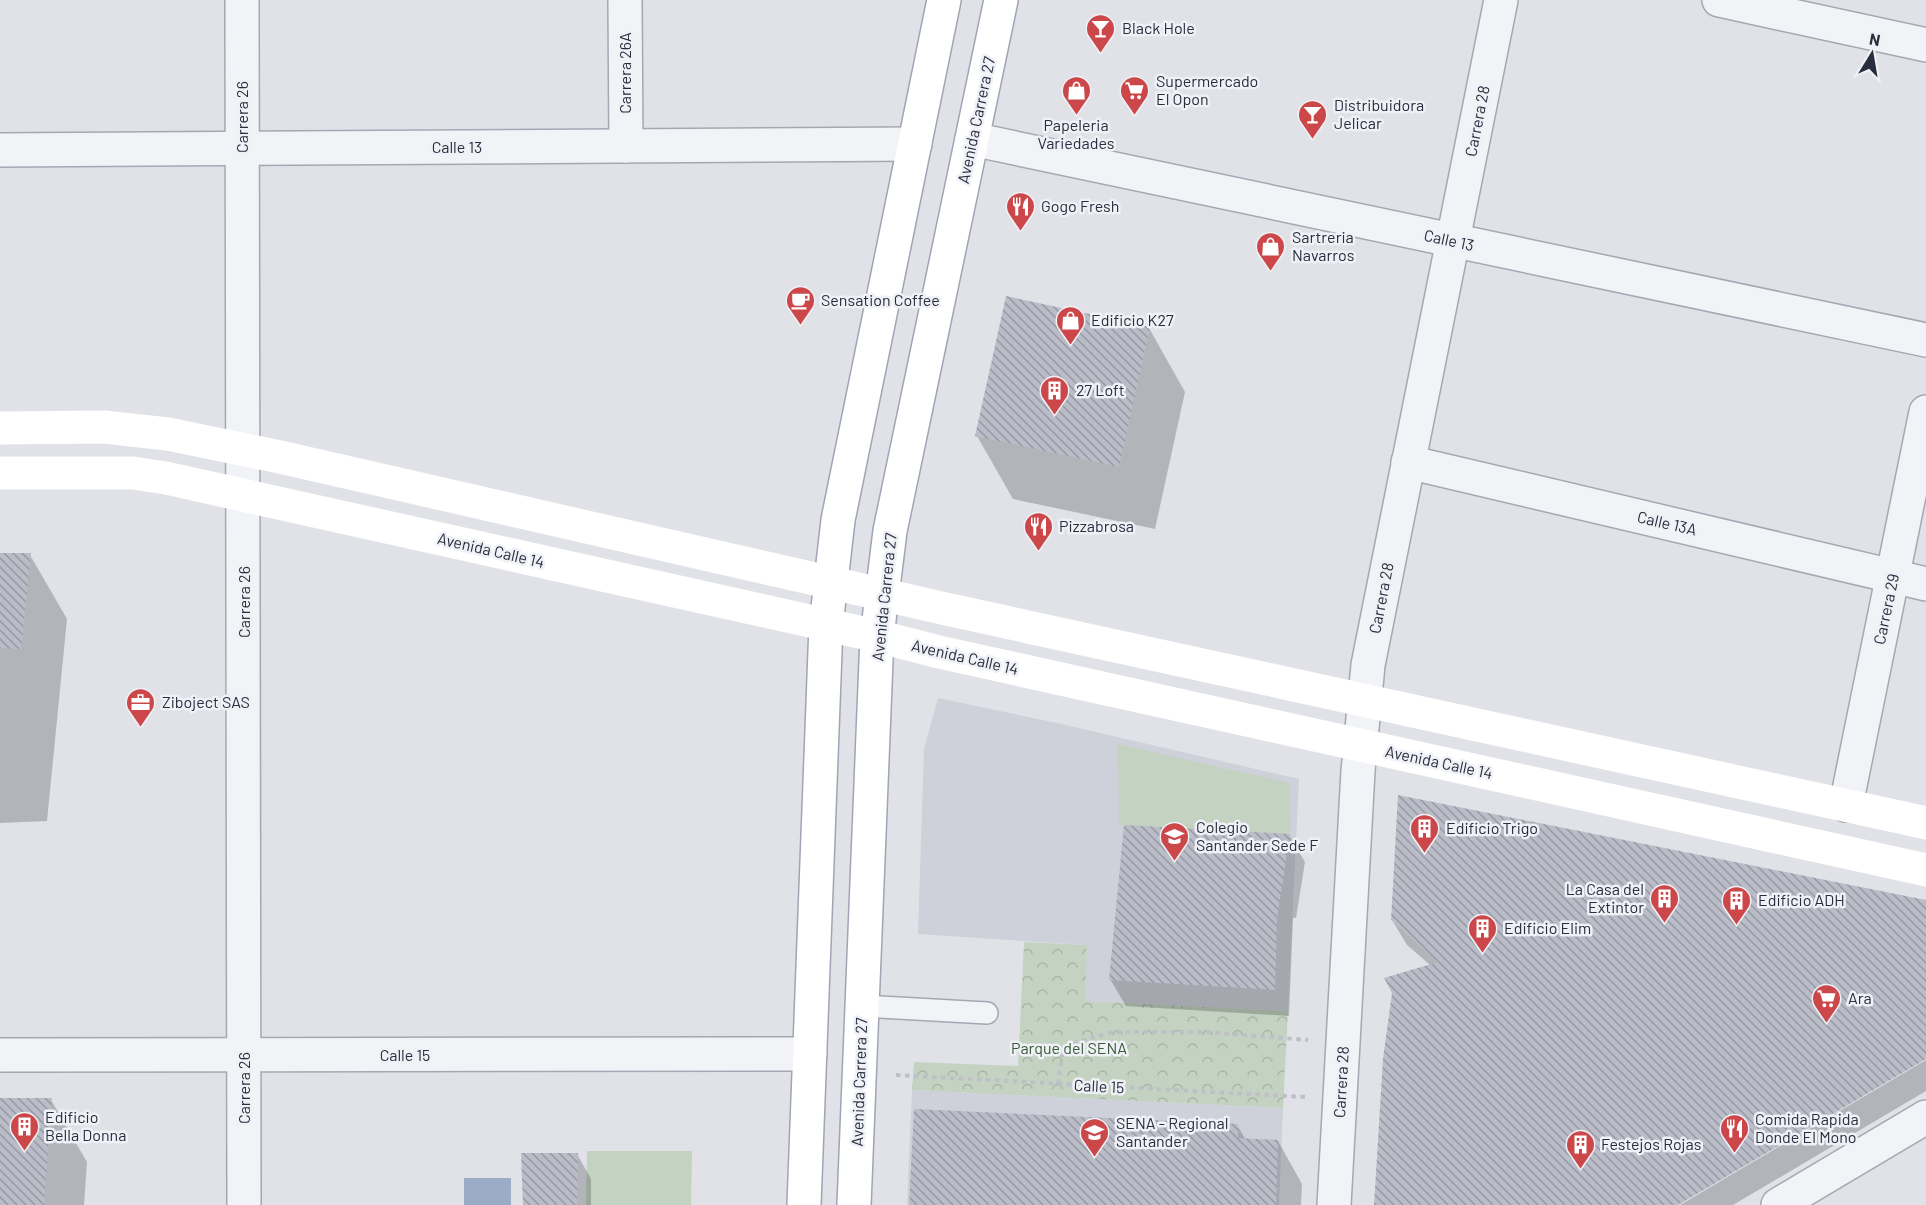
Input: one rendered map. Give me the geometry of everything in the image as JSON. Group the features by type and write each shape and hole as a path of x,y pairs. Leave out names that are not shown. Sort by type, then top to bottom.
{"main road":[{"path":"804,1205 826,625 830,581 838,520 944,0"},
{"name":"Avenida Carrera 27","path":"854,1205 877,636 882,593 890,531 1001,0"},
{"path":"0,428 104,427 168,434 244,449 1363,700 1926,823"},
{"name":"Avenida Calle 14","path":"0,473 134,473 244,495 877,636 939,652 1926,870"}],"street":[{"name":"Carrera 26","path":"242,0 244,1205"},
{"name":"Carrera 26A","path":"625,0 626,146"},
{"name":"Carrera 28","path":"1334,1205 1363,700 1408,462 1501,0"},
{"path":"1719,0 1926,45"},
{"name":"Calle 13","path":"972,139 1926,340"},
{"name":"Calle 13","path":"0,150 915,144"},
{"name":"Carrera 29","path":"1846,805 1926,412"},
{"name":"Calle 13A","path":"1408,462 1926,584"},
{"name":"Calle 15","path":"0,1055 810,1054"},
{"path":"1778,1205 1812,1195 1926,1117"}],"lane":[{"path":"862,1006 987,1013"}],"path":[{"path":"1058,1084 1062,1055 1077,1042 1114,1032 1206,1032 1343,1042"},
{"name":"Calle 15","path":"859,1073 1340,1100"}],"shaded area":[{"name":"Colegio Santander Sede F","path":"938,698 1299,779 1288,1011 1084,1001 1087,945 918,934 924,749"},
{"name":"SENA - Regional Santander","path":"912,1090 1283,1108 1279,1205 907,1205"}],"green space":[{"path":"1118,744 1289,783 1290,834 1119,825"},
{"name":"Parque del SENA","path":"1024,942 1087,945 1085,1001 1288,1011 1283,1108 912,1090 914,1062 1018,1066"},
{"path":"587,1151 692,1151 691,1205 586,1205"}],"water":[{"path":"464,1178 511,1178 511,1205 464,1205"}],"building":[{"path":"1006,296 1150,327 1119,467 975,436"},
{"path":"0,553 31,553 21,649 0,648"},
{"path":"1398,795 1926,900 1926,1059 1678,1205 1374,1205 1383,1059 1392,993 1384,978 1438,962 1391,920"},
{"path":"1124,825 1290,834 1277,918 1275,990 1109,980"},
{"name":"Edificio Bella Donna","path":"0,1098 52,1098 44,1205 0,1205"},
{"name":"SENA - Regional Santander","path":"914,1109 1238,1124 1238,1138 1278,1140 1276,1205 909,1205"},
{"path":"521,1153 578,1153 577,1205 523,1205"}],"place":[{"name":"Black Hole","path":"1101,54"},
{"name":"Papeleria Variedades","path":"1076,116"},
{"name":"Supermercado El Opon","path":"1135,116"},
{"name":"Distribuidora Jelicar","path":"1313,140"},
{"name":"Gogo Fresh","path":"1020,232"},
{"name":"Sartreria Navarros","path":"1271,272"},
{"name":"Sensation Coffee","path":"800,326"},
{"name":"Edificio K27","path":"1070,346"},
{"name":"27 Loft","path":"1055,416"},
{"name":"Pizzabrosa","path":"1038,552"},
{"name":"Ziboject SAS","path":"141,728"},
{"name":"Edificio Trigo","path":"1425,854"},
{"name":"Colegio Santander Sede F","path":"1175,862"},
{"name":"La Casa del Extintor","path":"1665,924"},
{"name":"Edificio ADH","path":"1737,926"},
{"name":"Edificio Elim","path":"1483,954"},
{"name":"Ara","path":"1827,1024"},
{"name":"Edificio Bella Donna","path":"24,1152"},
{"name":"Comida Rapida Donde El Mono","path":"1734,1154"},
{"name":"SENA - Regional Santander","path":"1095,1158"},
{"name":"Festejos Rojas","path":"1580,1170"}]}
